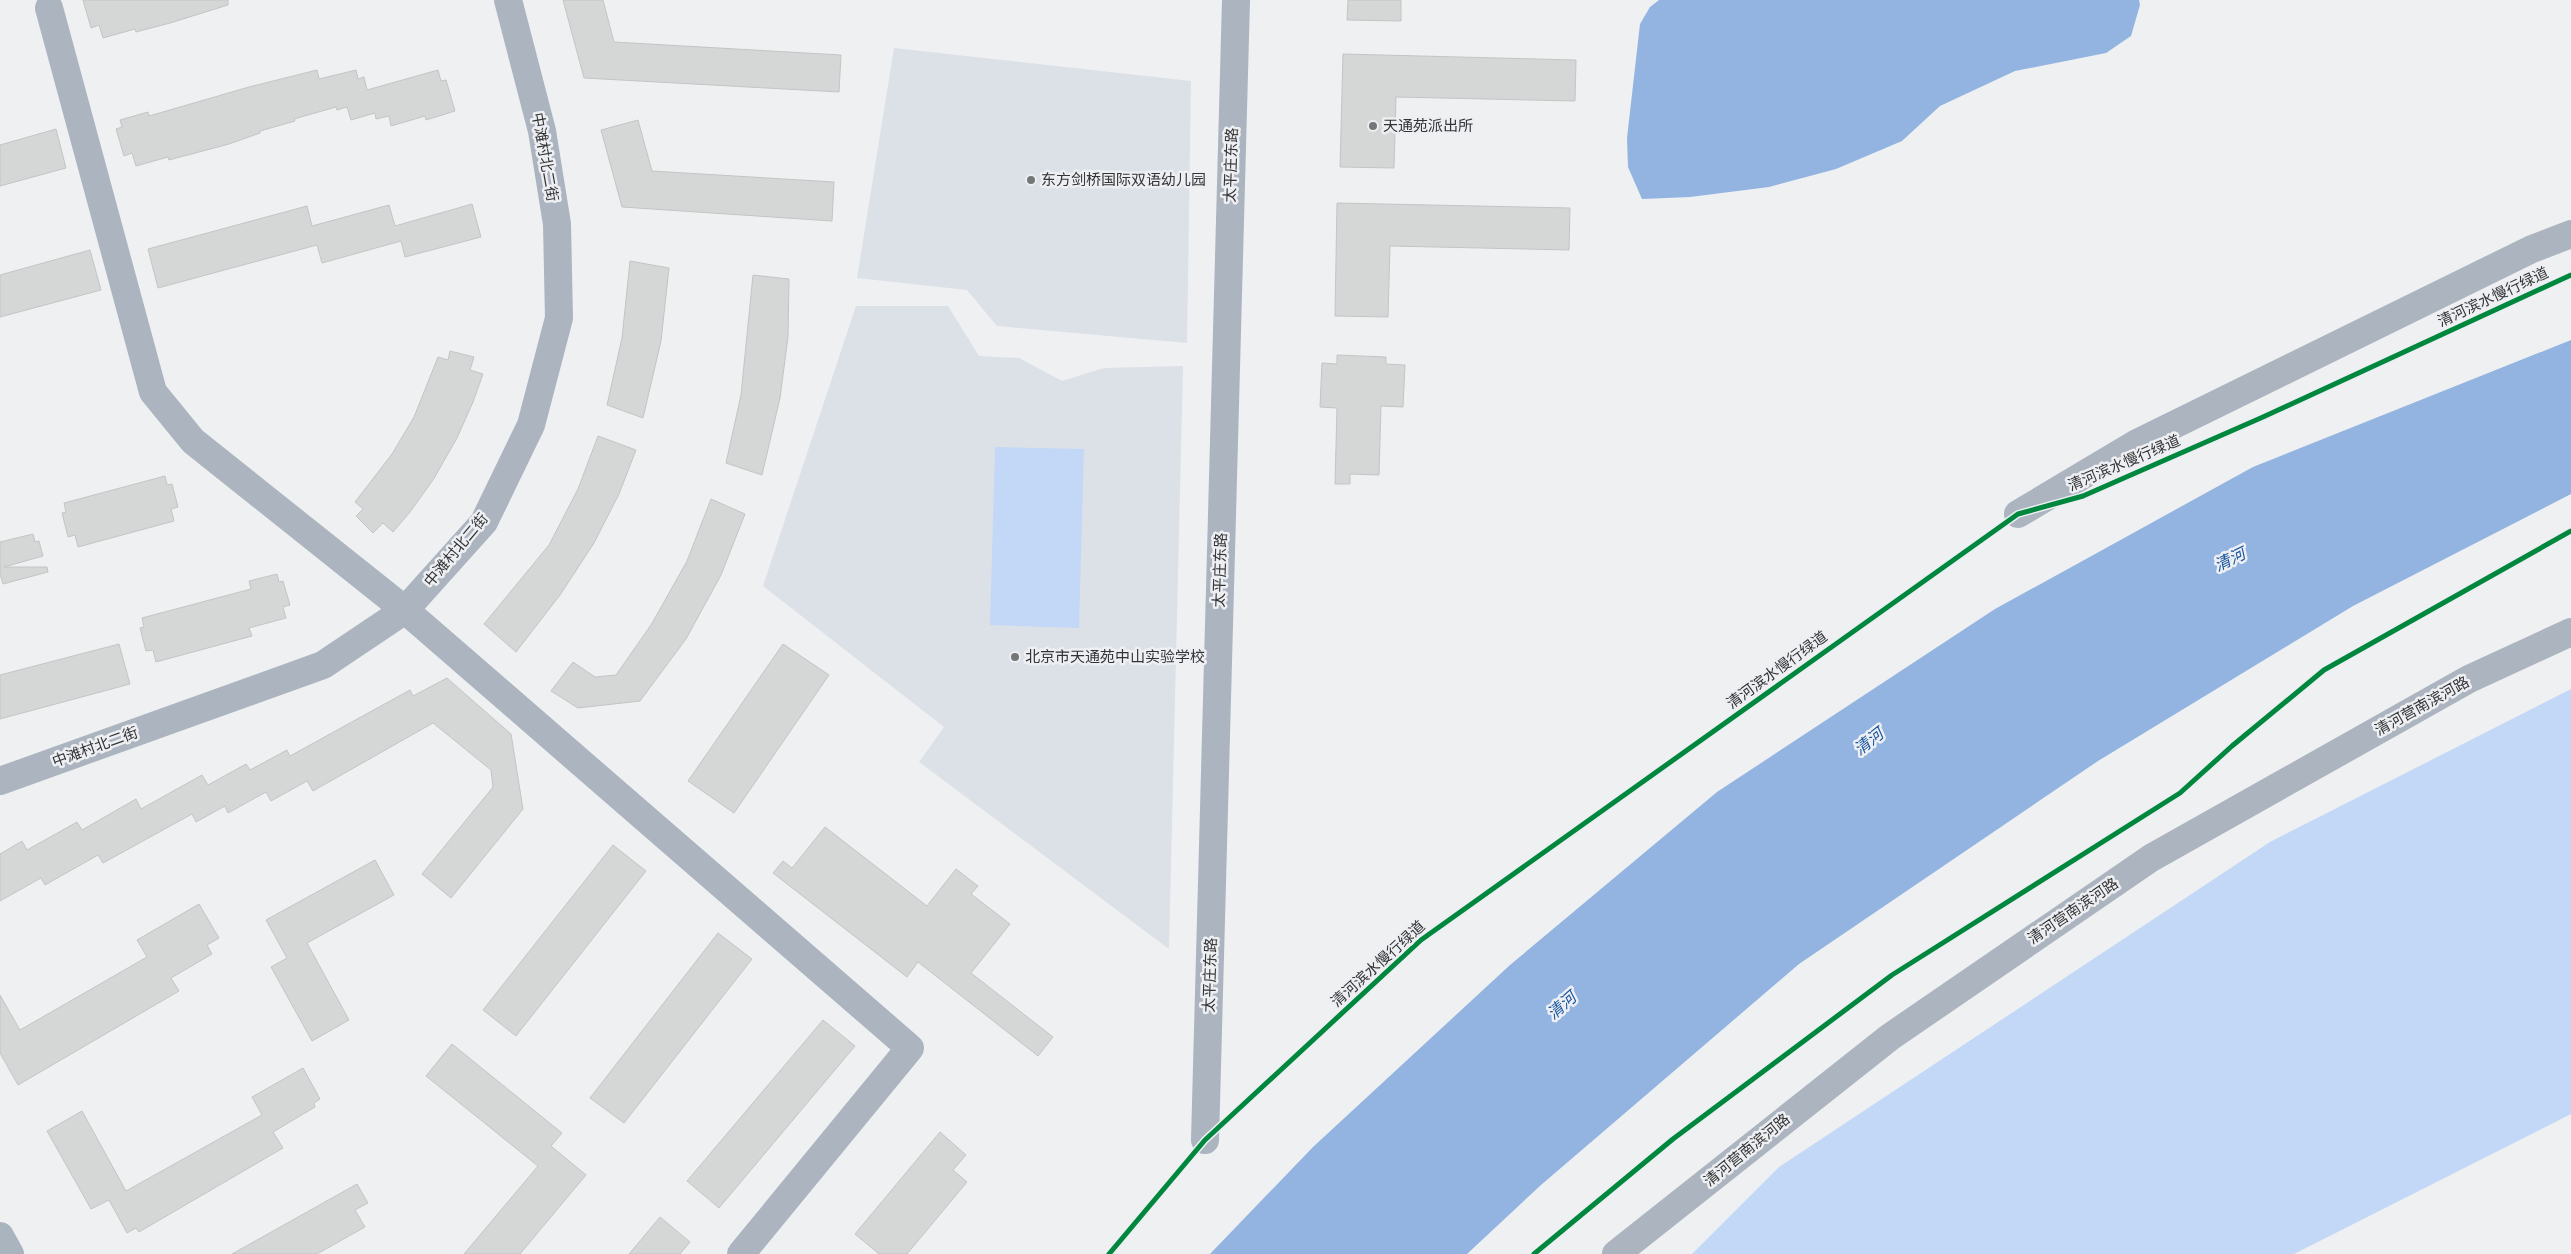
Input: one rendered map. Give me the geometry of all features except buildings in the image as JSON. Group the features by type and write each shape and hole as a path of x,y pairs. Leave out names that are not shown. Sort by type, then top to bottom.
{"main road":[{"path":"0,1236 10,1254"}],"street":[{"name":"中滩村北二街","path":"0,781 323,665 405,610 484,522 531,425 559,318 557,224 542,131 508,0"},
{"name":"太平庄东路","path":"1205,1140 1236,0"},
{"path":"49,8 153,392 193,441 405,610 910,1048 740,1254"},
{"path":"2018,514 2137,443 2532,249 2571,234"},
{"name":"清河营南滨河路","path":"1616,1254 1890,1037 2152,858 2469,679 2571,632"}],"shaded area":[{"name":"东方剑桥国际双语幼儿园","path":"894,48 1191,81 1187,343 997,326 967,290 857,278"},
{"name":"北京市天通苑中山实验学校","path":"856,306 948,306 979,356 1019,358 1062,381 1104,368 1183,366 1169,949 919,762 944,727 763,586"},
{"path":"995,447 1084,449 1079,628 990,625"},
{"path":"2571,689 2571,1114 2294,1254 1692,1254 1779,1167 2270,842"}],"water":[{"path":"1659,0 2139,0 2140,5 2131,36 2106,53 2015,71 1940,106 1902,141 1836,169 1769,187 1690,197 1642,199 1628,167 1627,138 1640,24 1650,7"},
{"name":"清河","path":"2571,340 2571,494 2353,606 2098,761 1799,964 1541,1185 1467,1254 1210,1254 1313,1147 1510,965 1717,792 1995,609 2253,467"}],"cycle path":[{"name":"清河滨水慢行绿道","path":"1109,1254 1205,1140 1421,940 2018,514 2083,496 2263,417 2571,275"},
{"path":"1534,1254 1673,1139 1892,975 2180,793 2232,746 2324,670 2571,531"}],"place":[{"name":"天通苑派出所","path":"1373,126"},
{"name":"东方剑桥国际双语幼儿园","path":"1031,180"},
{"name":"北京市天通苑中山实验学校","path":"1015,657"}]}
